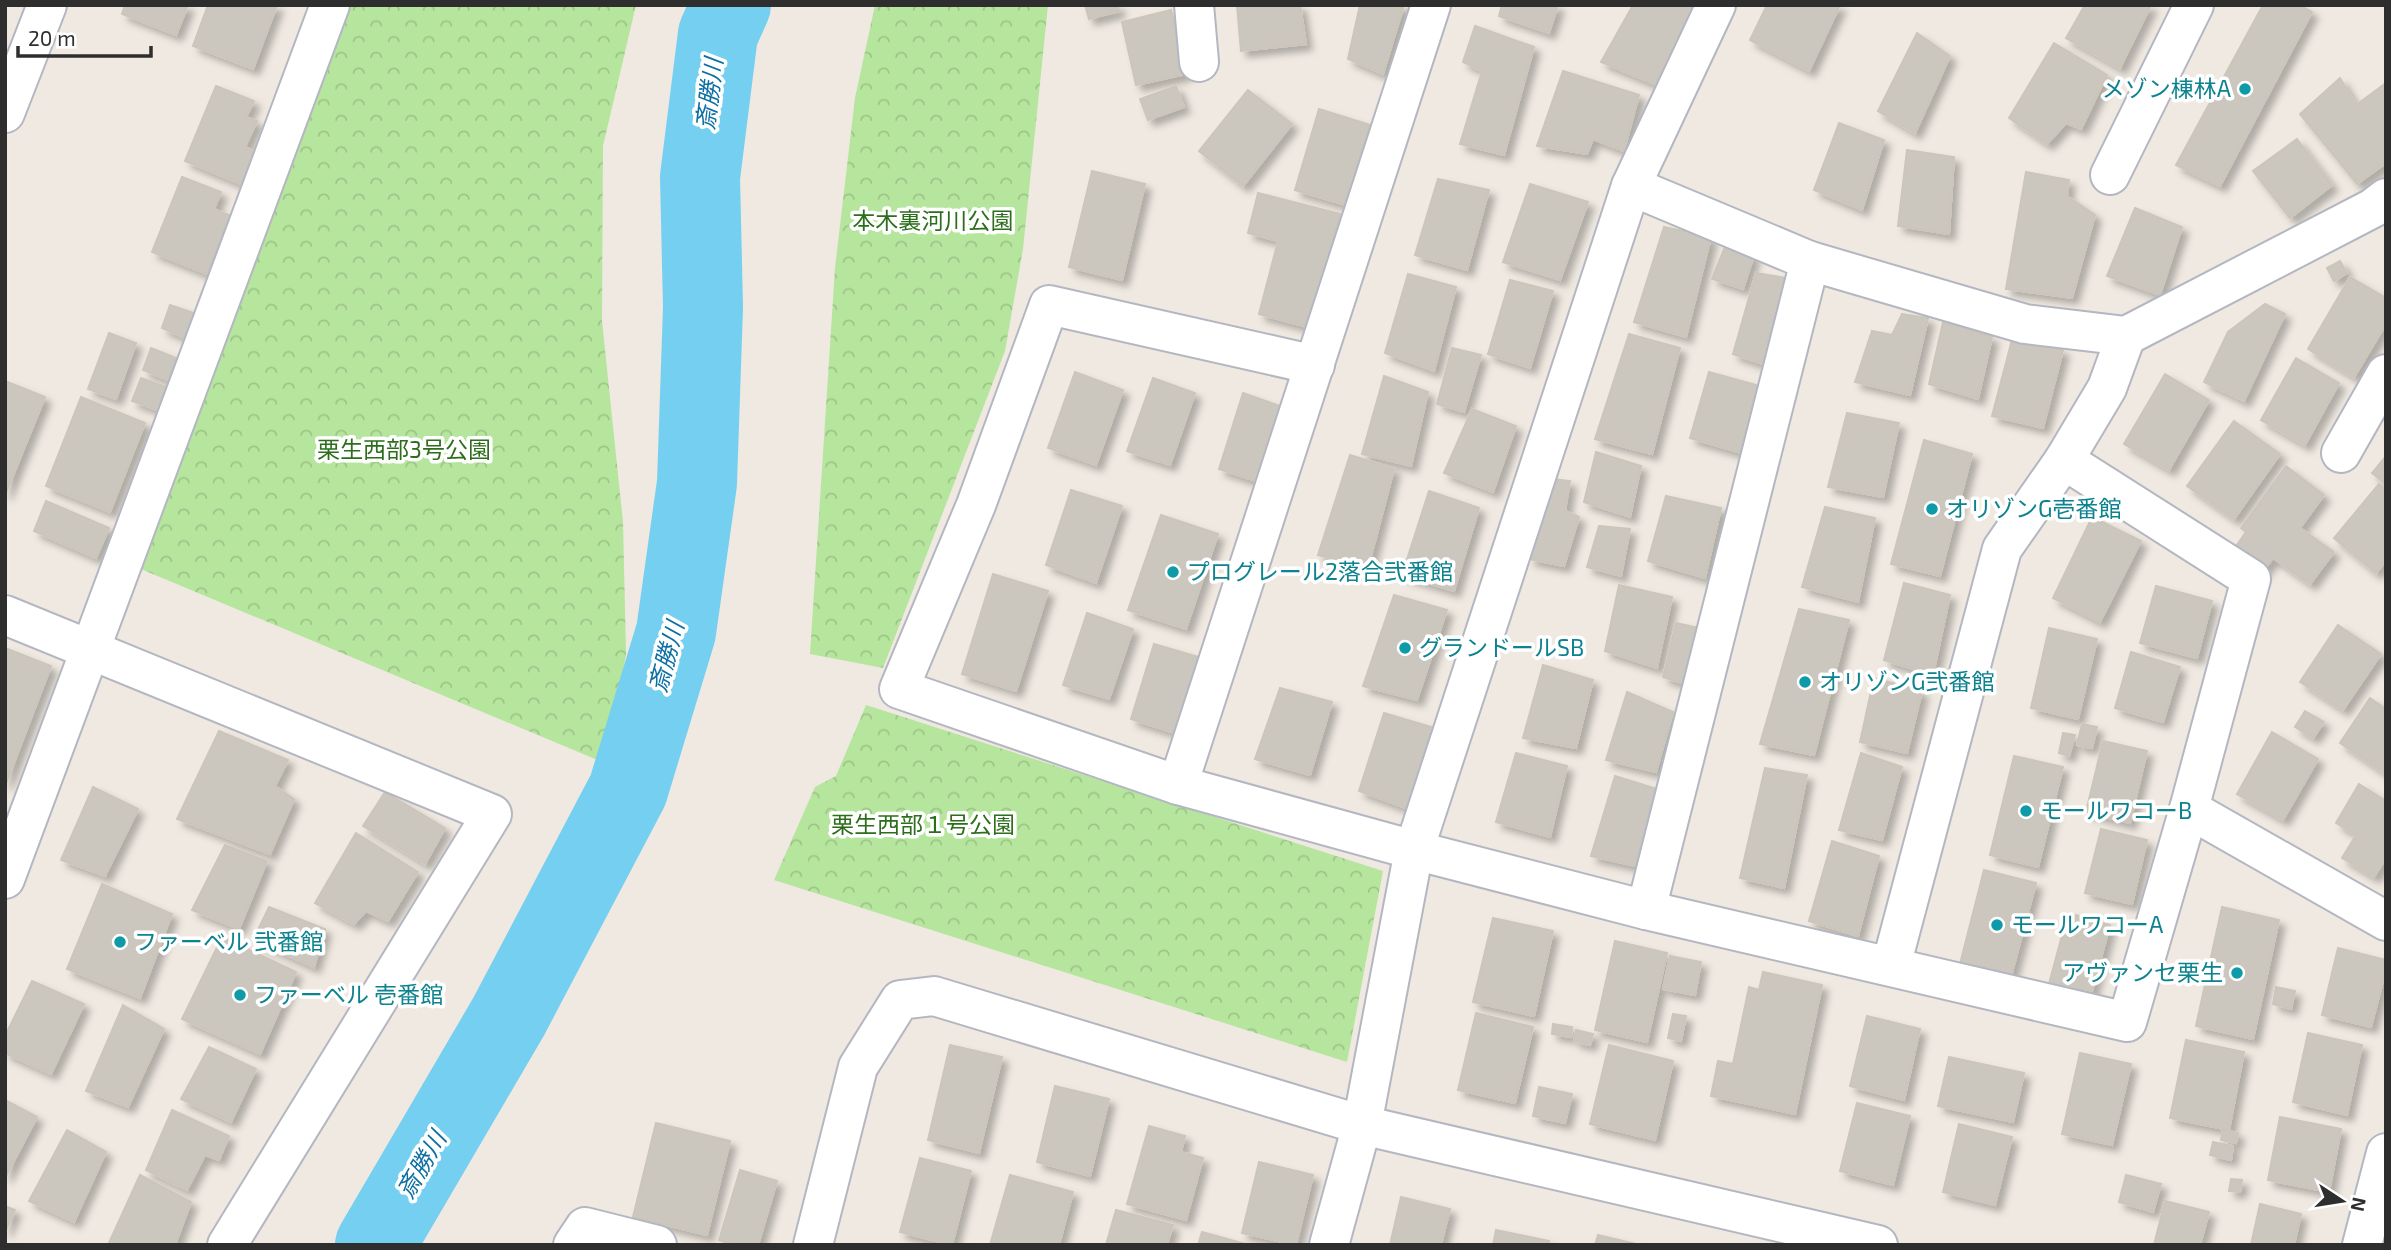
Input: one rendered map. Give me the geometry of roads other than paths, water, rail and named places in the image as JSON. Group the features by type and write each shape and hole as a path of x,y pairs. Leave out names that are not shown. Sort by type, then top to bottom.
{"street":[{"path":"5,113 47,5"},
{"path":"5,879 330,5"},
{"path":"1194,5 1199,62"},
{"path":"1178,785 1432,5"},
{"path":"1329,1245 1362,1125 1414,850 1631,186 1716,5"},
{"path":"2110,175 2194,5"},
{"path":"1631,186 1810,261 2025,324 2126,336 2382,209"},
{"path":"1646,910 1810,261"},
{"path":"1315,365 1049,305 976,505 899,690 1178,785 1414,850 1646,910 2127,1022 2189,809 2251,579 2064,460"},
{"path":"1891,966 2002,549 2064,460 2107,388 2126,336"},
{"path":"2341,453 2386,374"},
{"path":"5,615 492,814 227,1245"},
{"path":"2189,809 2386,920"},
{"path":"813,1245 858,1067 900,1000 934,996 1362,1125 1878,1245"},
{"path":"2362,1245 2386,1153"},
{"path":"573,1245 585,1227 657,1245"}],"waterway":[{"name":"斎勝川","path":"375,1245 509,1016 628,790 676,632 697,483 703,307 700,177 718,34 731,5"}],"place":[{"name":"メゾン棟林A","path":"2245,89"},
{"name":"オリゾンG壱番館","path":"1932,509"},
{"name":"プログレール2落合弐番館","path":"1173,572"},
{"name":"グランドールSB","path":"1405,648"},
{"name":"オリゾンG弐番館","path":"1805,682"},
{"name":"モールワコーB","path":"2026,811"},
{"name":"モールワコーA","path":"1997,925"},
{"name":"ファーベル 弐番館","path":"120,942"},
{"name":"アヴァンセ栗生","path":"2237,973"},
{"name":"ファーベル 壱番館","path":"240,995"}],"park label":[{"name":"本木裏河川公園","path":"933,221"},
{"name":"栗生西部3号公園","path":"404,450"},
{"name":"栗生西部１号公園","path":"923,825"}]}
